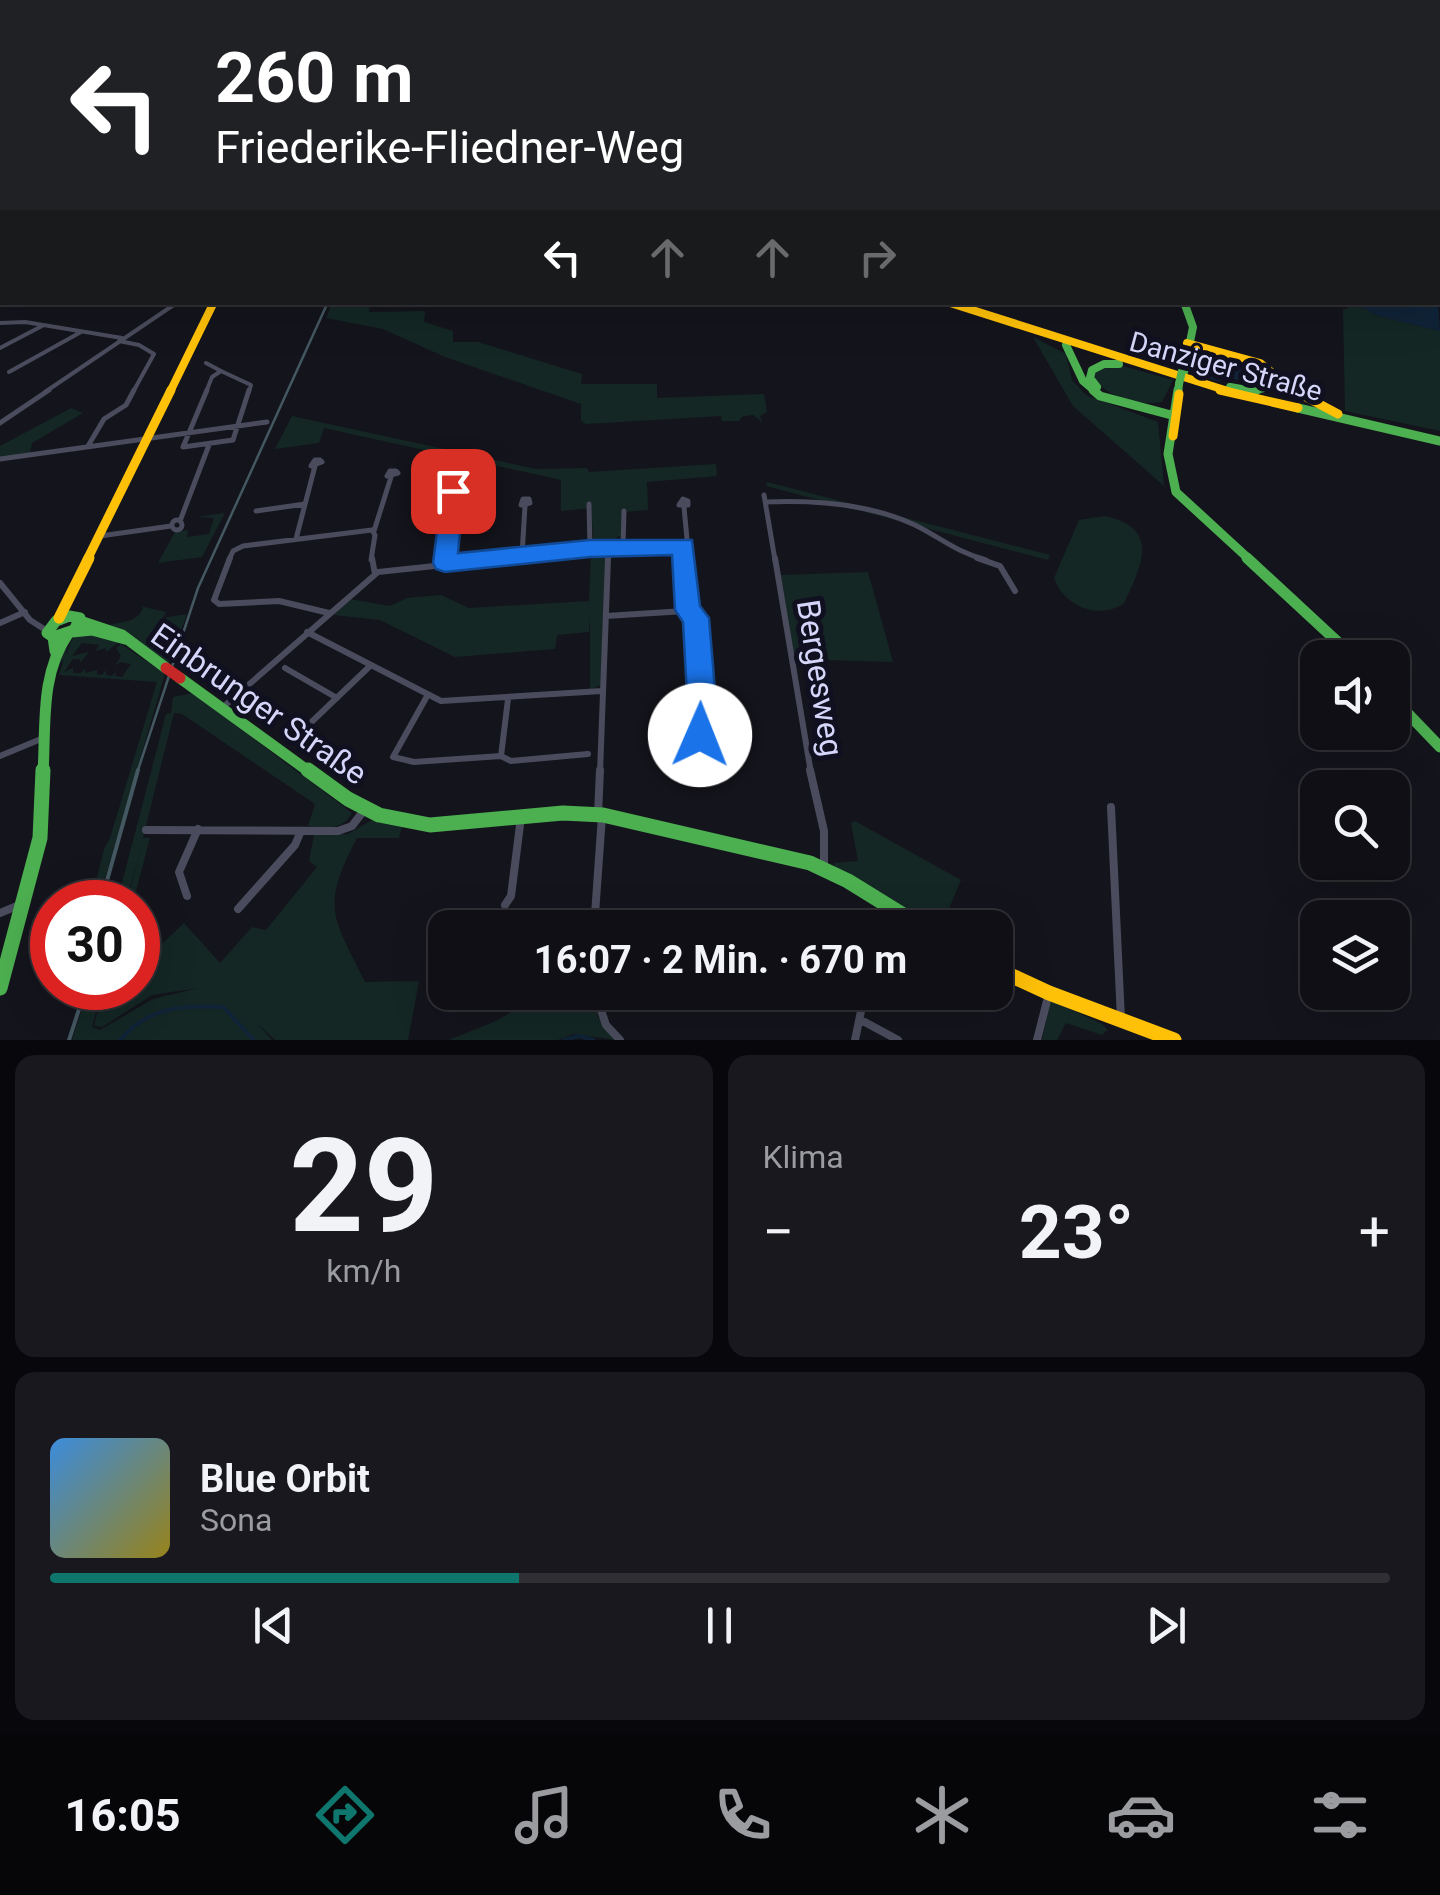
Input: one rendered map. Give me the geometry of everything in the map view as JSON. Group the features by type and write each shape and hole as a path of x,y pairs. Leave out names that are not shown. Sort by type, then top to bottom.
{"main road":[{"path":"0,988 41,829 46,694 56,652 53,627 72,599 213,305"},
{"name":"Danziger Straße","path":"956,305 1258,401 1440,440"},
{"name":"Danziger Straße","path":"967,305 1221,387 1440,440"},
{"path":"1046,334 1074,352 1084,382 1096,393 1173,413"},
{"path":"1189,347 1248,361 1271,379 1270,386 1258,391 1221,387"},
{"path":"1189,347 1173,413 1171,482 1179,496 1335,640"},
{"path":"1189,347 1262,364 1307,400 1350,418"},
{"path":"1145,368 1108,364 1097,366 1090,375 1097,388 1107,393 1173,413"},
{"path":"56,652 77,618 72,599"},
{"path":"53,627 77,618"},
{"name":"Einbrunger Straße","path":"77,618 115,632 365,809 430,825 573,812 600,815 824,869 897,910"},
{"name":"Einbrunger Straße","path":"53,627 69,633 92,630 124,639"},
{"path":"1410,716 1440,747"},
{"path":"1013,977 1174,1040"}],"street":[{"path":"0,423 173,305"},
{"path":"0,323 84,330 139,344 154,354 126,405 104,419 88,446"},
{"path":"0,348 44,325"},
{"path":"9,372 84,330"},
{"path":"206,363 251,385 231,442 183,447 212,378 222,371"},
{"path":"0,459 267,422"},
{"path":"100,536 170,526 180,520 208,444"},
{"path":"296,539 314,466"},
{"path":"375,574 371,565 374,531 391,477"},
{"path":"445,563 455,497"},
{"name":"Bergesweg","path":"824,869 824,831 813,788 765,498 817,499 908,522 951,549 994,560 1008,574 1016,591"},
{"path":"256,510 305,504"},
{"path":"589,504 590,548"},
{"path":"522,555 525,506"},
{"path":"684,506 687,539 682,545 688,610 696,618 703,722 698,727"},
{"path":"623,546 624,512"},
{"path":"329,613 279,600 219,604 214,600 237,547 374,531"},
{"path":"222,708 375,574 590,548 682,545"},
{"path":"595,910 608,547"},
{"path":"0,582 35,624 53,627"},
{"path":"606,616 688,610"},
{"path":"0,623 25,612"},
{"path":"308,632 427,697 458,702 603,690"},
{"path":"300,733 370,666"},
{"path":"285,668 337,698"},
{"path":"427,697 392,756 414,762 501,756 511,761 588,754"},
{"path":"501,756 508,699"},
{"path":"0,756 44,738"},
{"path":"1111,808 1121,1022"},
{"name":"Einbrunger Straße","path":"146,830 344,829 365,809"},
{"path":"505,906 511,896 521,817"},
{"path":"186,896 179,889 178,872 198,829"},
{"path":"238,909 295,845 301,831"},
{"path":"880,910 883,901"},
{"path":"0,913 24,903"},
{"path":"1037,1040 1049,994"},
{"path":"600,1010 620,1040"},
{"path":"855,1040 862,1010"},
{"path":"860,1020 898,1040"}],"green space":[{"path":"331,305 370,305 369,312 425,311 424,322 453,331 453,342 478,342 582,374 581,384 657,384 657,398 764,394 767,412 760,416 762,422 753,415 743,416 739,421 722,421 721,416 586,424 581,421 581,404 445,357 383,329 326,318"},
{"path":"1345,305 1358,305 1378,316 1440,331 1440,431 1345,411 1343,309 1348,308"},
{"path":"1033,337 1066,354 1072,380 1086,395 1158,422 1164,486 1073,406"},
{"path":"1119,365 1173,380 1162,402 1122,398 1104,389 1092,374 1099,367"},
{"path":"71,408 83,413 32,443 30,453 0,458 0,446"},
{"path":"292,416 536,469 587,468 589,472 716,464 717,476 647,482 648,510 623,512 622,536 617,537 616,543 594,544 591,508 561,511 561,480 324,428 319,443 275,449"},
{"path":"767,482 1050,555 1048,560 766,486"},
{"path":"225,513 202,557 158,563 175,532 188,530 187,537 209,534 214,518 196,517"},
{"path":"1104,516 1133,529 1142,549 1137,574 1124,603 1104,611 1074,603 1054,578 1079,520"},
{"path":"600,551 605,559 601,685 590,690 590,615 589,632 557,635 555,649 455,657 380,620 334,615 350,599 390,606 407,598 441,595 469,608 589,601 591,552"},
{"path":"868,572 893,662 794,659 781,575"},
{"path":"140,606 166,612 163,618 187,614 168,665 106,626 132,619 140,613"},
{"path":"83,632 119,642 106,652 106,648 95,651 99,645 82,643 72,656 89,652 80,663 80,659 73,659 64,672 73,668 73,673 85,669 85,673 97,670 102,675 106,670 106,675 112,676 116,671 115,676 122,677 131,664 120,662 115,666 121,656 116,648 121,644 165,674 104,880 96,880 104,849 157,682 59,675 63,643 68,642 66,655 72,639"},
{"path":"193,693 352,813 348,819 327,828 308,826 315,804 182,714 174,713 143,838 150,838 139,880 133,880 141,848 132,880 123,880 173,697"},
{"path":"372,820 402,827 399,838 357,838 338,881 335,912 365,982 419,981 408,1040 275,1040 256,1022 272,1040 72,1040 82,1010 96,1010 92,1027 100,1030 134,1010 160,1010 160,997 198,988 160,994 160,945 184,923 220,963 252,927 266,930 317,867 309,861 314,835 348,834"},
{"path":"855,821 961,880 948,910 907,910 835,869 834,863 858,861 851,823"},
{"path":"1051,1000 1108,1030 1102,1035 1066,1023 1057,1040 1042,1040"},
{"path":"98,1010 129,1010 102,1027 94,1025"},
{"path":"515,1010 597,1010 616,1040 573,1034 558,1040 449,1040"}],"water":[{"path":"1358,305 1438,305 1440,331 1378,316"},
{"path":"1201,356 1250,365 1267,380 1247,378 1253,382 1246,383 1229,377 1219,381 1202,377 1196,366"}],"waterway":[{"path":"120,1040 154,1015 208,1006 223,1007 254,1040"},
{"path":"564,1040 579,1036 593,1040"}],"tram line":[{"path":"137,773 198,588 327,305"},
{"path":"107,880 138,770"},
{"path":"69,1040 79,1010"}],"traffic: fast":[{"path":"1184,372 1193,327 1185,305"},
{"path":"1066,345 1083,381 1100,396 1175,416"},
{"path":"1097,387 1090,378 1092,370 1104,364 1119,364"},
{"path":"1230,387 1253,391 1268,387 1271,379 1261,367"},
{"path":"1179,384 1182,371"},
{"path":"1179,384 1168,454 1176,492 1336,640"},
{"path":"1298,408 1440,441"},
{"path":"53,637 74,630 80,618 60,618 53,624 47,633 53,637 55,651"},
{"path":"80,621 122,635 166,668"},
{"path":"72,632 92,630 125,639"},
{"path":"0,988 40,838 48,676 55,653 68,634"},
{"path":"180,678 348,799 379,815 430,825 563,813 603,815 810,863 895,910"},
{"path":"1410,716 1440,747"}],"traffic: slow":[{"path":"59,618 213,305"},
{"path":"956,305 1199,385 1298,408"},
{"path":"1187,343 1260,363 1301,396 1338,414"},
{"path":"1173,436 1179,394"},
{"path":"1013,976 1174,1040"}],"traffic: jam":[{"path":"166,668 180,678"}],"route":[{"path":"453,491 445,563 590,548 684,546 688,610 696,618 703,722 698,727 700,735"}]}
